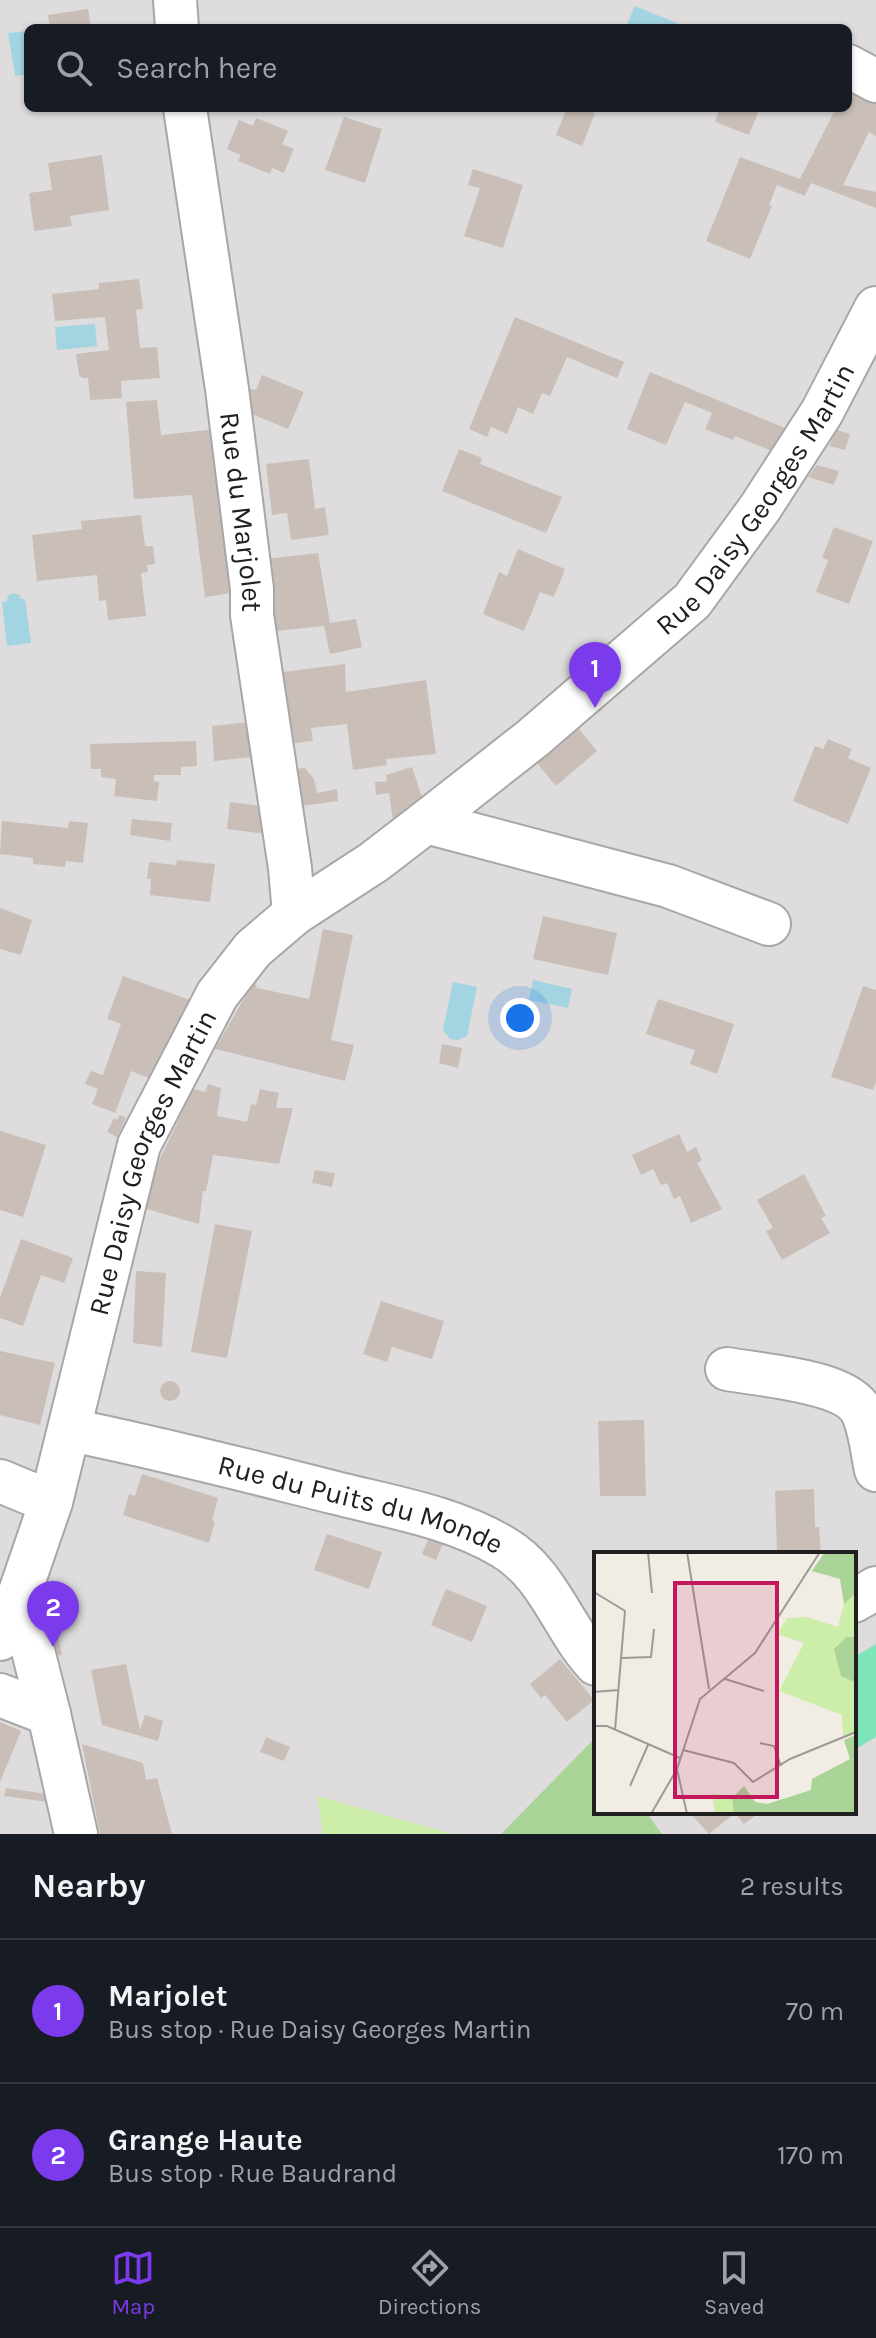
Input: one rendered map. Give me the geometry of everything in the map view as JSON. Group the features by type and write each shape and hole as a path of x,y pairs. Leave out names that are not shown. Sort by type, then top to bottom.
{"street":[{"path":"175,0 177,24"},
{"path":"852,68 876,81"},
{"name":"Rue du Marjolet","path":"186,112 227,389 252,589 252,615 294,914"},
{"name":"Rue Daisy Georges Martin","path":"0,1639 19,1595 51,1502 139,1145 217,995 253,949 294,914 374,862 533,738 692,601 760,508 822,412 876,308"},
{"path":"426,822 668,886 769,924"},
{"path":"727,1369 830,1388 853,1400 862,1411 876,1470"},
{"name":"Rue du Puits du Monde","path":"70,1430 148,1446 439,1519 504,1547 542,1581 583,1650 594,1662"},
{"path":"0,1481 51,1502"},
{"path":"856,1600 876,1588"},
{"path":"19,1595 76,1834"},
{"path":"0,1695 49,1714"}],"shaded area":[{"path":"0,0 876,0 876,1834 662,1834 647,1814 856,1814 856,1552 594,1552 594,1744 592,1741 501,1834 452,1834 318,1797 323,1834 0,1834"}],"green space":[{"path":"876,1644 876,1737 856,1749 856,1656"},
{"path":"592,1741 594,1814 647,1814 662,1834 501,1834"},
{"path":"317,1796 452,1834 323,1834"}],"water":[{"path":"635,6 679,24 627,24"},
{"path":"24,31 24,75 15,76 8,33"},
{"path":"95,324 97,346 57,350 55,327"},
{"path":"13,593 25,599 31,643 7,646 2,602"},
{"path":"533,980 572,989 568,1008 529,1000"},
{"path":"453,982 477,987 467,1036 458,1040 450,1039 443,1030"}],"building":[{"path":"88,9 90,24 49,24 48,15"},
{"path":"852,86 876,98 876,136 869,132 843,185 876,192 876,208 811,183 805,196 777,185 769,205 772,206 750,259 706,241 740,157 800,179 834,112 852,112"},
{"path":"565,112 595,113 582,146 556,135"},
{"path":"719,112 758,112 749,135 715,122"},
{"path":"344,117 382,129 365,183 325,170"},
{"path":"256,118 288,131 282,144 294,149 284,173 272,168 270,174 238,161 241,155 227,149 239,120 253,126"},
{"path":"102,155 109,210 70,216 72,226 34,231 29,193 52,190 48,163"},
{"path":"473,169 523,185 503,248 464,236 480,188 468,185"},
{"path":"139,279 143,309 136,310 140,348 157,347 160,378 121,381 122,398 90,400 88,378 79,375 76,354 109,350 105,317 55,321 52,294 99,289 99,283"},
{"path":"515,317 624,362 617,378 567,357 550,396 542,393 533,414 518,407 507,434 491,427 487,437 469,429"},
{"path":"650,372 787,429 772,451 735,436 733,440 705,429 712,413 685,402 666,445 627,429"},
{"path":"262,375 304,392 288,429 237,408 234,386 256,390"},
{"path":"157,400 161,435 217,429 238,592 205,597 192,495 134,499 126,402"},
{"path":"837,430 850,434 845,450 829,446"},
{"path":"459,449 482,458 480,464 562,497 546,533 442,491"},
{"path":"309,459 315,509 325,507 329,535 291,540 287,513 272,515 266,464"},
{"path":"817,465 839,471 834,485 808,477"},
{"path":"141,515 145,546 153,546 155,564 147,565 148,572 141,573 146,616 108,620 106,600 99,601 97,575 37,581 32,535 82,529 81,521"},
{"path":"834,527 873,541 849,604 816,592 828,560 822,558"},
{"path":"518,549 565,569 554,597 540,592 524,631 483,614 499,572 507,576"},
{"path":"318,553 330,623 356,619 362,647 330,654 324,626 266,632 255,560"},
{"path":"345,664 346,692 426,680 436,754 386,759 387,765 353,770 347,724 311,728 313,741 285,744 275,673"},
{"path":"250,722 253,757 214,761 212,726"},
{"path":"579,729 597,751 556,786 537,763"},
{"path":"828,739 852,749 848,758 871,768 848,824 793,801 815,746 823,749"},
{"path":"196,741 197,766 181,767 181,775 154,775 154,781 159,782 157,801 114,796 116,779 101,777 101,769 91,769 90,744"},
{"path":"412,767 422,797 393,821 389,793 376,795 375,782 387,781 386,775"},
{"path":"305,768 314,779 317,793 337,789 338,801 294,807 295,769"},
{"path":"230,802 261,806 265,834 227,829"},
{"path":"132,819 172,823 170,841 130,835"},
{"path":"2,821 68,828 69,821 88,823 83,863 66,861 65,867 33,864 33,858 0,854"},
{"path":"177,860 215,864 210,902 150,895 151,879 147,879 149,862 176,865"},
{"path":"0,908 32,920 21,955 0,949"},
{"path":"543,916 617,933 608,975 533,959"},
{"path":"323,929 353,935 331,1040 354,1045 345,1081 215,1049 254,981 257,988 309,999"},
{"path":"123,976 190,1000 149,1078 131,1071 115,1113 92,1104 98,1089 85,1084 91,1071 103,1075 121,1024 107,1019"},
{"path":"863,986 876,990 876,1082 873,1090 831,1077"},
{"path":"658,999 734,1024 717,1074 690,1064 695,1050 646,1034"},
{"path":"442,1044 462,1048 458,1068 439,1063"},
{"path":"208,1084 221,1088 217,1116 247,1122 251,1104 256,1105 260,1089 279,1093 276,1108 293,1108 279,1164 213,1155 206,1191 203,1191 199,1224 143,1208 151,1178 193,1089 205,1092"},
{"path":"120,1115 126,1118 117,1137 107,1132 114,1118 117,1120"},
{"path":"0,1131 46,1145 23,1217 0,1210"},
{"path":"679,1134 687,1152 696,1147 702,1160 697,1163 722,1209 691,1223 680,1196 674,1199 667,1183 661,1185 653,1169 641,1175 632,1155"},
{"path":"315,1170 335,1173 332,1187 312,1183"},
{"path":"804,1174 826,1216 821,1218 830,1233 782,1260 766,1231 773,1228 757,1200"},
{"path":"215,1224 252,1231 227,1358 191,1352"},
{"path":"21,1239 73,1258 64,1283 41,1275 23,1326 0,1318 0,1298"},
{"path":"136,1271 166,1273 162,1347 133,1343"},
{"path":"381,1301 444,1321 432,1359 392,1347 387,1362 363,1354"},
{"path":"0,1351 55,1363 40,1425 0,1415"},
{"path":"170,1381 177,1384 180,1391 177,1398 170,1401 163,1398 160,1391 163,1384"},
{"path":"644,1420 646,1496 600,1496 598,1421"},
{"path":"142,1474 218,1498 209,1543 123,1515 129,1494 135,1496"},
{"path":"814,1489 815,1527 819,1527 821,1552 777,1552 775,1491"},
{"path":"432,1531 446,1537 436,1560 422,1554"},
{"path":"327,1534 382,1552 369,1589 314,1570"},
{"path":"446,1589 487,1606 472,1642 431,1625"},
{"path":"58,1637 62,1655 54,1656 51,1639"},
{"path":"560,1659 594,1700 567,1722 545,1695 541,1698 530,1684"},
{"path":"126,1664 140,1730 145,1715 163,1721 158,1741 102,1725 91,1670"},
{"path":"0,1722 21,1731 0,1782"},
{"path":"266,1737 290,1747 284,1761 260,1752"},
{"path":"82,1744 143,1763 146,1780 157,1778 172,1834 100,1834"},
{"path":"6,1788 47,1794 48,1802 4,1796"},
{"path":"691,1814 734,1814 709,1834"},
{"path":"736,1814 757,1814 744,1824"}],"place":[{"name":"Marjolet","path":"595,708"},
{"name":"Grange Haute","path":"53,1647"}]}
